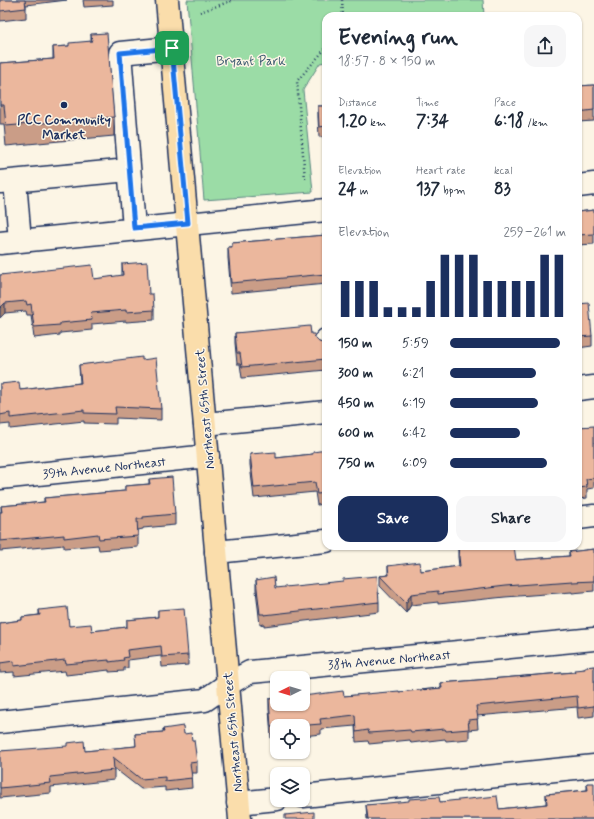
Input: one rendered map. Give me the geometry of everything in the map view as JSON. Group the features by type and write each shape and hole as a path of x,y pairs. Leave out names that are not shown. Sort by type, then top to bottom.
{"main road":[{"name":"Northeast 65th Street","path":"167,0 239,811"}],"street":[{"path":"134,228 128,170 120,53 172,48"},
{"path":"128,170 8,181 10,242 134,228 322,210"},
{"path":"582,186 594,184"},
{"path":"582,388 594,387"},
{"path":"205,424 322,412"},
{"name":"39th Avenue Northeast","path":"0,478 208,456"},
{"path":"582,518 594,516"},
{"path":"216,552 322,541"},
{"name":"38th Avenue Northeast","path":"0,722 204,700 250,672 594,640"},
{"path":"310,795 594,766"},
{"path":"239,811 270,801"}],"path":[{"path":"200,12 234,0"},
{"path":"342,0 343,12"},
{"path":"305,179 298,81 322,53"}],"green space":[{"name":"Bryant Park","path":"187,0 483,0 484,12 322,12 322,63 320,63 303,90 313,192 204,200"}],"building":[{"path":"0,0 25,0 26,8 0,11"},
{"path":"107,33 114,117 6,126 4,105 0,105 0,63 54,59 53,47 69,46 69,43 92,41 91,34"},
{"path":"594,85 594,110 582,112 582,86"},
{"path":"318,106 322,106 322,127 319,127"},
{"path":"594,210 594,234 582,235 582,212"},
{"path":"322,235 322,274 231,283 228,247 232,247 232,243"},
{"path":"147,262 149,294 153,294 154,310 126,312 126,310 91,313 92,320 34,327 31,304 27,305 26,301 5,303 0,308 0,275 92,265 94,279 123,275 122,264"},
{"path":"589,303 592,336 582,337 582,304"},
{"path":"310,326 311,334 314,334 315,338 322,343 322,359 242,367 240,353 237,353 235,333"},
{"path":"142,357 142,360 156,358 161,409 115,407 116,414 84,413 84,410 10,418 10,413 0,415 0,384 19,382 20,390 81,383 79,365"},
{"path":"594,426 594,478 586,479 587,487 582,488 582,427"},
{"path":"322,451 322,493 317,494 315,482 254,488 250,454 276,452 276,458 313,454 313,452"},
{"path":"172,477 175,514 143,517 143,519 137,519 138,536 99,539 98,534 64,538 64,535 0,541 1,506 45,502 44,498 125,491 125,486 150,484 149,479"},
{"path":"594,549 594,581 572,581 505,586 438,594 438,591 411,594 406,603 380,576 389,575 388,566 420,562 421,571 460,566 458,550 515,550 516,560 570,556 569,552"},
{"path":"377,576 379,602 264,615 260,614 256,580 274,577 275,588"},
{"path":"67,607 69,626 91,624 92,631 127,627 127,620 158,617 158,610 184,608 188,655 162,657 161,646 127,650 128,657 123,658 124,660 109,662 109,660 66,664 65,660 14,666 14,661 0,663 0,623 22,620 22,617 40,615 39,610"},
{"path":"594,666 594,706 578,708 577,696 476,706 478,719 468,720 469,729 446,731 445,729 411,732 410,730 369,733 368,730 356,732 355,715 320,719 321,724 310,725 310,719 270,719 269,699 270,711 310,711 310,695 343,691 344,696 442,688 441,683 575,672 574,670 585,669 585,667"},
{"path":"183,726 184,734 191,733 192,740 194,740 197,762 190,763 192,778 165,781 165,777 141,779 113,757 114,770 50,777 51,783 0,788 0,751 67,746 67,743 84,741 85,751 136,746 135,734 164,732 163,729"},
{"path":"587,783 594,783 594,819 368,819 366,805 409,801 409,799 439,797 440,802 497,796 499,809 547,804 546,794 588,790"},
{"path":"314,812 314,819 285,819 285,815"}],"place":[{"name":"PCC Community Market","path":"64,105"}],"route":[{"path":"172,48 188,223 134,228 128,170 120,53 172,48"}]}
